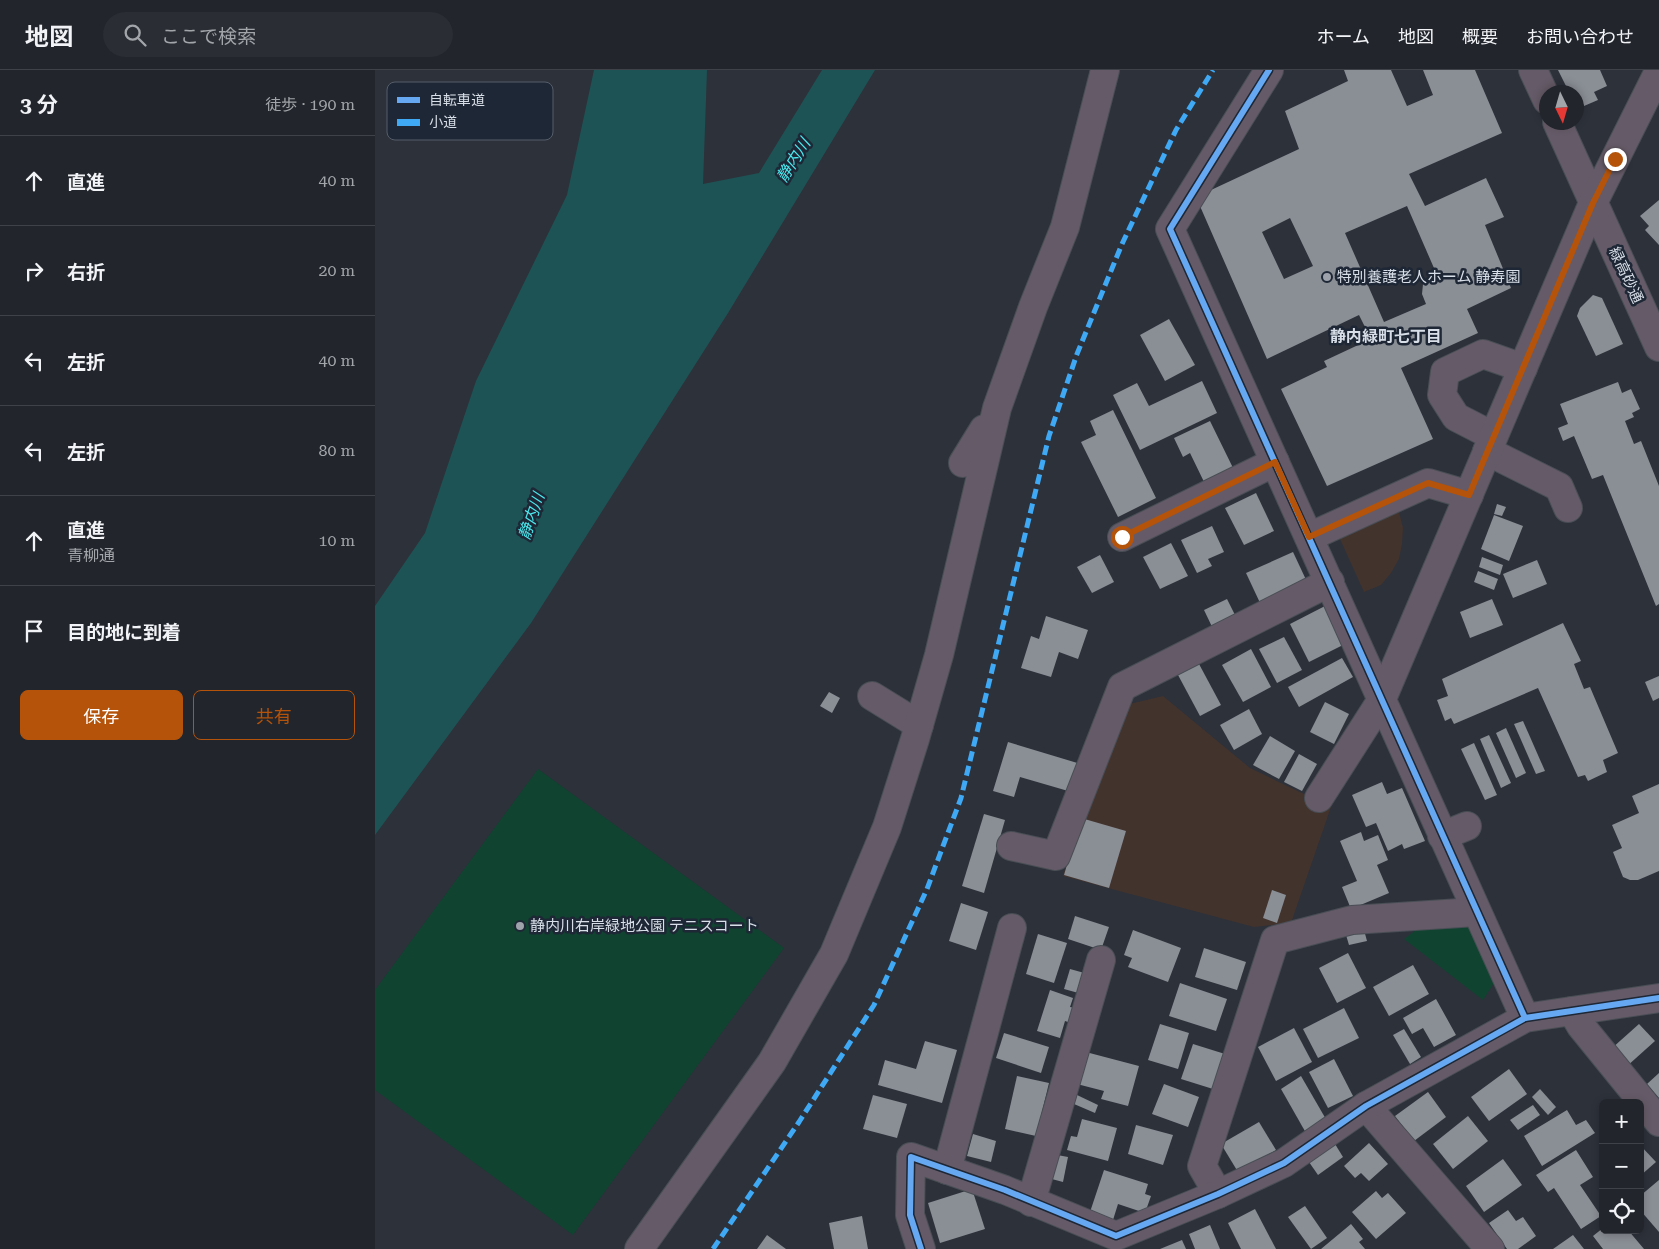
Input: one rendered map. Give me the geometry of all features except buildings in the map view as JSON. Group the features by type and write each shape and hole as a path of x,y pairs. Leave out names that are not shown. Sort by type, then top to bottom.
{"street":[{"path":"639,1249 772,1062 834,954 887,827 939,656 997,408 1033,307 1065,227 1105,70"},
{"path":"1269,70 1170,229 1330,582 1381,701 1454,831 1476,912 1525,1018"},
{"path":"1533,70 1540,85"},
{"path":"1319,798 1381,701 1593,203 1659,71"},
{"name":"緑高砂通","path":"1561,130 1659,347"},
{"path":"1523,368 1483,354 1445,372 1442,395 1456,417 1490,443 1559,487 1568,508"},
{"path":"963,463 997,408"},
{"path":"1122,537 1275,462"},
{"path":"1309,537 1428,483 1469,495"},
{"path":"1011,846 1056,856 1122,687 1330,582"},
{"path":"872,696 919,725"},
{"path":"1217,1194 1202,1166 1275,940 1352,920 1476,912"},
{"path":"947,1170 1012,928"},
{"path":"1031,1202 1101,960"},
{"path":"921,1249 909,1215 911,1157 1005,1190 1118,1243 1284,1163 1366,1106 1525,1018 1659,998"},
{"path":"1572,1011 1581,1026 1659,1122"},
{"path":"1366,1106 1490,1249"}],"shaded area":[{"path":"1399,512 1403,528 1399,559 1381,585 1364,592 1340,539"},
{"path":"1163,696 1250,768 1331,807 1291,923 1254,927 1063,876 1080,817 1121,706"},
{"path":"538,769 784,948 573,1235 375,1090 375,990"},
{"path":"1468,926 1494,983 1483,1000 1404,939 1416,930"}],"water":[{"name":"静内川","path":"594,70 707,70 703,184 759,173 822,70 875,70 728,313 531,623 375,835 375,606 425,533 476,381 567,195"}],"marked path":[{"path":"713,1249 799,1122 874,1005 927,889 961,798 1049,436 1077,354 1122,244 1176,130 1213,70"}],"cycle path":[{"path":"1269,70 1170,229 1525,1018"},
{"path":"921,1249 910,1215 911,1157 1005,1190 1116,1236 1218,1194 1284,1163 1366,1106 1525,1018 1659,998"}],"place":[{"name":"特別養護老人ホーム 静寿園","path":"1327,277"},
{"name":"静内川右岸緑地公園 テニスコート","path":"520,926"}],"district":[{"name":"静内緑町七丁目","path":"1386,336"}],"route":[{"path":"1122,537 1275,462 1309,537 1428,483 1469,495 1593,203 1615,159"}]}
